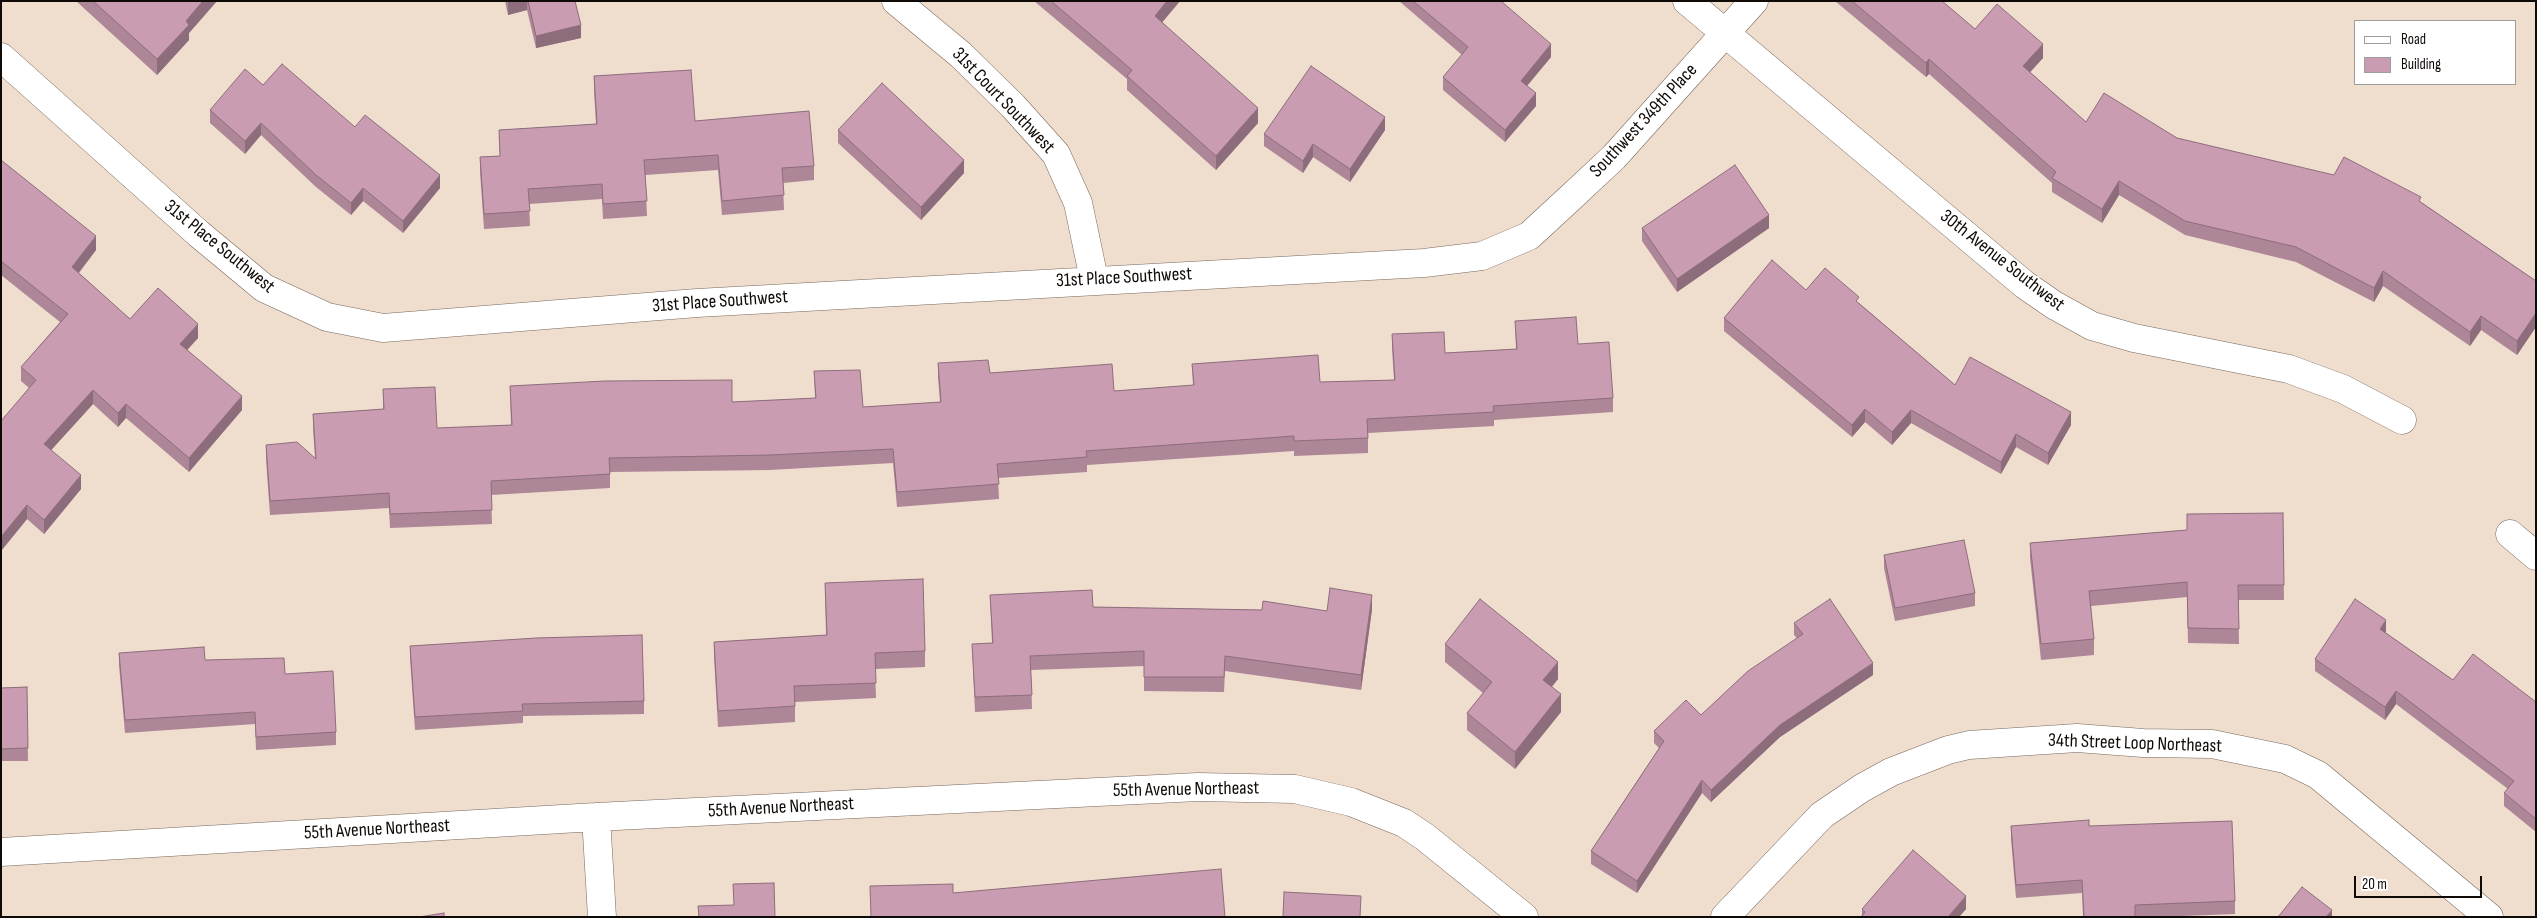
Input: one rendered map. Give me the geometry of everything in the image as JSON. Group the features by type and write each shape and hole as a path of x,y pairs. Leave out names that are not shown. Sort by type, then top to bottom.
{"street":[{"name":"31st Court Southwest","path":"896,1 961,56 1012,106 1056,154 1078,203 1094,279"},
{"name":"30th Avenue Southwest","path":"1687,1 2018,278 2054,305 2092,326 2134,338 2289,369 2343,389 2402,420"},
{"name":"Southwest 349th Place","path":"1529,236 1614,157 1754,1"},
{"name":"31st Place Southwest","path":"1,57 199,234 264,288 327,317 383,328 697,303 1094,279 1424,263 1482,256 1529,236"},
{"path":"2510,534 2536,556"},
{"name":"34th Street Loop Northeast","path":"1725,917 1822,815 1890,772 1948,750 1969,745 2077,738 2143,743 2212,744 2285,759 2318,776 2490,917"},
{"name":"55th Avenue Northeast","path":"1,852 596,817 1198,787 1295,789 1350,802 1404,824 1425,837 1524,917"},
{"path":"596,817 602,917"}],"building":[{"path":"93,1 203,1 186,21 189,25 157,59"},
{"path":"528,1 575,1 581,25 536,36"},
{"path":"1051,1 1167,1 1155,16 1258,108 1216,156 1127,76 1132,70"},
{"path":"1413,1 1501,1 1551,44 1521,81 1536,93 1505,130 1443,77 1468,47"},
{"path":"1852,1 1942,1 1975,29 1997,4 2043,44 2023,66 2086,122 2104,93 2177,138 2334,175 2344,157 2421,197 2419,201 2536,281 2536,313 2517,341 2481,316 2470,332 2383,271 2374,288 2296,247 2185,221 2119,181 2102,209 2052,178 2056,172 1929,59 1926,63"},
{"path":"282,64 355,127 365,115 440,175 403,221 363,188 351,203 316,175 261,123 245,141 210,110 245,69 263,85"},
{"path":"1311,66 1385,117 1350,169 1313,144 1303,161 1264,134"},
{"path":"691,70 695,121 809,111 814,166 782,168 784,195 722,201 718,155 644,160 647,201 603,204 602,184 528,189 530,211 484,214 480,157 500,156 499,130 597,124 594,76"},
{"path":"882,83 964,160 921,207 838,130"},
{"path":"1,160 96,236 72,267 130,319 158,288 198,324 180,344 242,396 189,458 126,404 118,413 93,390 44,444 81,475 44,520 27,505 1,537 1,421 36,380 21,367 68,314 1,261"},
{"path":"1735,165 1769,215 1677,279 1642,228"},
{"path":"1772,260 1806,290 1825,268 1859,297 1856,301 1955,385 1970,357 2071,412 2048,453 2016,434 2001,462 1911,410 1892,432 1865,409 1852,425 1724,318"},
{"path":"1576,317 1578,344 1609,342 1613,398 1493,406 1494,412 1367,419 1368,438 1294,441 1294,436 1086,451 1087,457 997,464 999,484 897,492 893,449 770,455 609,458 610,474 491,481 492,510 390,514 389,493 270,501 266,445 297,442 316,459 313,414 384,409 383,389 435,387 437,428 512,425 510,386 605,381 732,380 732,402 816,398 814,371 860,370 863,407 941,402 938,363 988,360 990,373 1112,364 1114,391 1194,385 1192,364 1318,355 1320,382 1395,380 1392,334 1444,332 1445,353 1517,349 1515,321"},
{"path":"2283,513 2284,585 2238,585 2239,629 2188,628 2187,582 2089,591 2094,639 2041,644 2030,543 2187,530 2187,514"},
{"path":"1964,540 1975,593 1895,608 1884,555"},
{"path":"923,579 925,651 875,653 876,683 794,686 795,706 718,711 714,642 827,635 825,583"},
{"path":"1330,588 1372,595 1361,675 1225,656 1224,677 1144,677 1144,651 1030,656 1032,695 975,697 972,644 993,643 990,595 1092,590 1093,607 1262,610 1263,601 1327,611"},
{"path":"1480,599 1558,662 1543,680 1561,694 1515,752 1467,713 1492,682 1445,644"},
{"path":"1830,599 1873,663 1780,725 1711,790 1702,780 1637,881 1591,851 1664,741 1654,731 1686,700 1701,715 1748,671 1803,634 1794,623"},
{"path":"2355,599 2386,620 2380,629 2453,680 2473,654 2536,702 2536,819 2504,793 2514,781 2396,691 2385,707 2315,659"},
{"path":"642,635 644,701 522,704 523,711 415,717 410,646 536,638"},
{"path":"204,647 205,660 284,658 285,674 333,671 336,732 256,737 255,712 125,720 119,653"},
{"path":"27,687 28,748 1,749 1,688"},
{"path":"2089,820 2089,826 2232,821 2235,901 2135,905 2135,917 2084,917 2082,880 2016,885 2011,826"},
{"path":"1913,850 1966,896 1948,917 1861,917 1865,912 1862,909"},
{"path":"1221,869 1225,917 871,917 870,886 953,884 953,893"},
{"path":"774,883 775,917 699,917 698,906 734,905 733,884"},
{"path":"2302,887 2332,910 2326,917 2278,917"},
{"path":"1284,892 1361,896 1360,917 1283,917"},
{"path":"444,913 444,917 419,917"}]}
